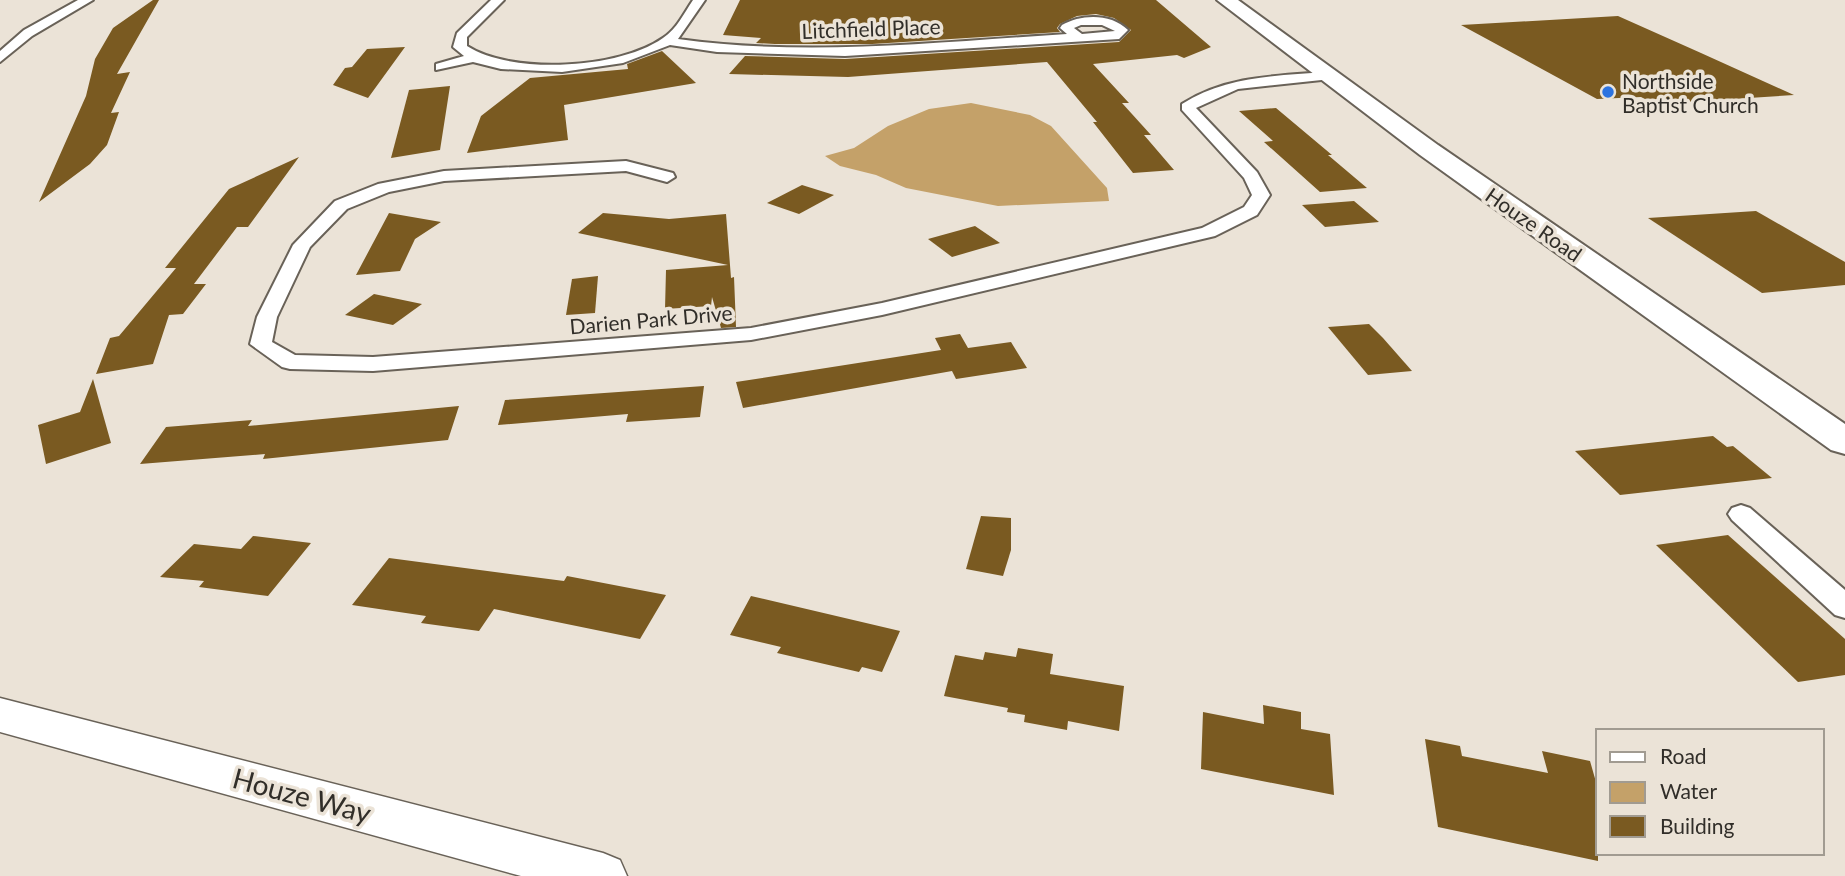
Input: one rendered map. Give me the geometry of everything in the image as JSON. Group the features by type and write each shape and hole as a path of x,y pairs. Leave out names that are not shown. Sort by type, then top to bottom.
{"main road":[{"name":"Houze Road","path":"1226,0 1326,76 1845,442"}],"street":[{"path":"0,58 6,46 87,0"},
{"path":"498,0 461,36 460,47 474,57 516,66 570,66 626,58 667,41 677,33 699,0"},
{"name":"Litchfield Place","path":"667,41 717,48 845,52 988,45 1077,36"},
{"path":"440,67 474,57"},
{"name":"Darien Park Drive","path":"667,177 626,166 444,176 384,188 341,205 302,245 267,317 261,344 290,362 373,365 751,334 882,309 1208,232 1251,211 1261,195 1251,176 1187,107 1203,94 1230,84 1326,76"},
{"path":"1741,514 1845,607"},
{"name":"Houze Way","path":"0,715 603,876"}],"water":[{"path":"971,103 1030,115 1051,126 1107,188 1109,201 998,206 906,188 876,175 840,166 825,156 854,148 888,126 929,109"}],"building":[{"path":"153,0 159,0 117,74 130,72 111,113 119,112 107,145 90,164 39,202 86,96 95,59 113,28"},
{"path":"740,0 1156,0 1211,47 1184,58 1177,55 1093,64 1129,103 1122,103 1151,135 1144,135 1174,170 1133,173 1093,122 1097,122 1047,62 848,77 729,74 745,56 845,59 1119,42 1131,30 1114,18 1096,14 1077,16 1060,24 1057,28 1060,32 872,44 775,44 756,43 761,38 723,35"},
{"path":"1618,16 1794,95 1655,104 1641,97 1597,99 1461,25"},
{"path":"405,47 368,98 333,85 345,68 352,67 367,49"},
{"path":"662,51 696,83 564,105 568,140 467,153 481,116 530,78 628,69 627,64"},
{"path":"450,86 440,150 391,158 409,90"},
{"path":"1276,108 1367,188 1320,192 1264,142 1273,141 1239,111"},
{"path":"299,157 248,227 237,227 194,284 206,284 183,314 169,315 153,364 96,374 110,338 119,336 176,268 165,268 229,189"},
{"path":"802,185 834,195 799,214 767,203"},
{"path":"1354,201 1379,222 1325,227 1302,205"},
{"path":"1756,211 1845,262 1845,285 1762,293 1648,218"},
{"path":"389,213 441,222 415,239 400,271 356,275"},
{"path":"603,213 669,219 726,214 731,278 734,277 736,327 721,328 712,297 711,306 665,309 666,270 728,265 578,233"},
{"path":"975,226 1000,243 952,257 928,239"},
{"path":"598,276 595,313 566,315 572,279"},
{"path":"374,294 422,304 393,325 345,315"},
{"path":"1369,324 1412,371 1368,375 1328,327"},
{"path":"960,334 968,348 1011,342 1027,368 956,379 952,371 743,408 736,382 941,350 935,338"},
{"path":"93,379 111,443 46,464 38,425 80,412"},
{"path":"704,386 700,417 626,422 628,414 498,425 505,400"},
{"path":"459,406 448,440 263,459 265,454 140,464 166,427 252,420 248,426"},
{"path":"1713,436 1727,447 1733,446 1772,478 1620,495 1575,451"},
{"path":"981,516 1011,518 1011,550 1003,576 966,569"},
{"path":"1728,535 1845,639 1845,675 1798,682 1656,545"},
{"path":"253,536 311,543 268,596 199,587 204,581 160,577 194,544 241,549"},
{"path":"389,558 564,581 567,576 666,595 640,639 494,609 479,631 421,623 426,616 352,605"},
{"path":"751,596 900,631 882,672 862,667 859,672 777,653 781,647 730,635"},
{"path":"1018,648 1053,654 1050,674 1124,686 1119,731 1068,721 1067,730 1024,722 1025,715 1007,712 1008,708 944,696 955,655 983,660 985,652 1016,657"},
{"path":"1263,705 1301,712 1301,729 1330,734 1334,795 1201,769 1203,712 1264,724"},
{"path":"1425,739 1460,746 1462,756 1548,773 1542,751 1590,761 1596,782 1598,861 1438,827"}],"place":[{"name":"Northside Baptist Church","path":"1608,92"}]}
